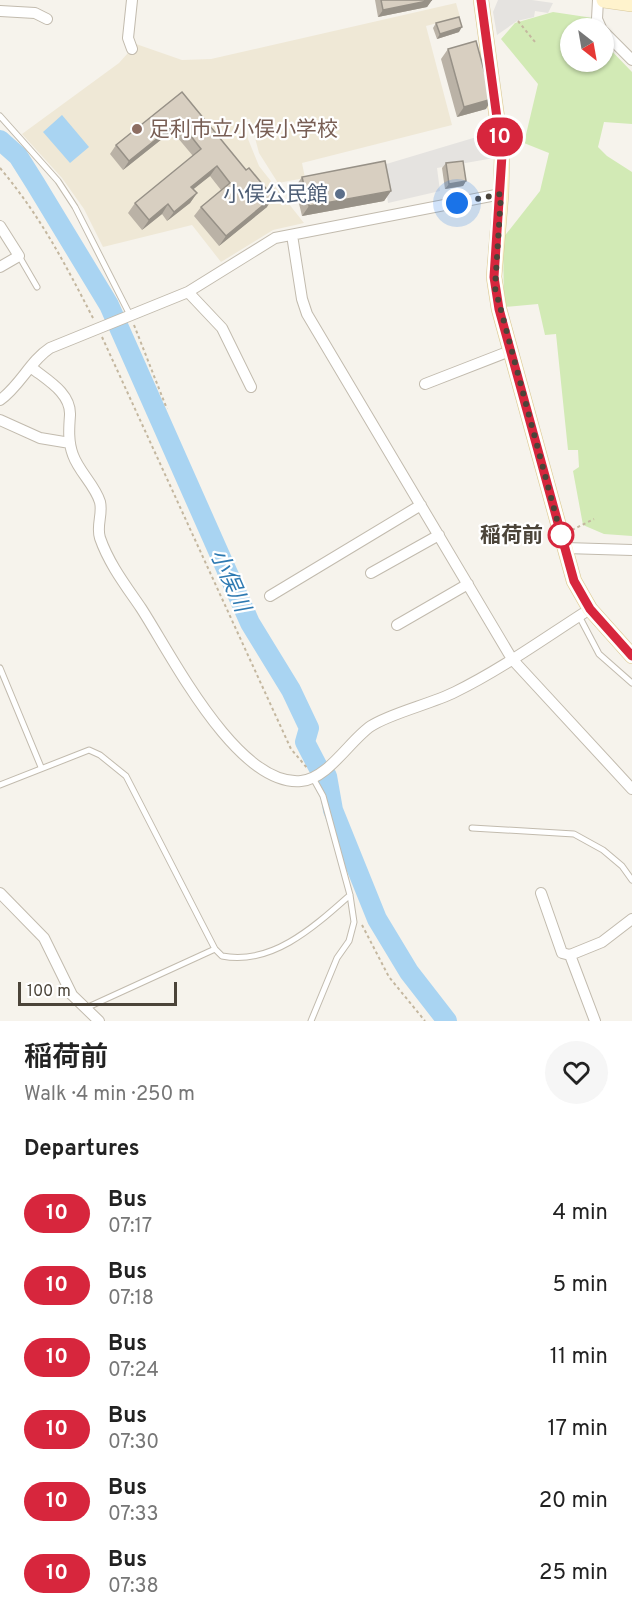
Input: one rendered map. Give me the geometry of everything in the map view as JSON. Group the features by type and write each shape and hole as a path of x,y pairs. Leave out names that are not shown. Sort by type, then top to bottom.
{"main road":[{"path":"481,0 500,140 501,194 494,277 499,309 574,581 585,613 632,656"},
{"path":"604,0 632,4"}],"street":[{"path":"132,0 128,38 132,49"},
{"path":"597,18 598,0"},
{"path":"0,11 35,13 47,19"},
{"path":"614,42 632,60"},
{"path":"0,400 16,387 37,359 50,348 188,292 250,251 275,238 501,194"},
{"path":"0,226 19,256 0,267"},
{"path":"291,235 302,300 307,314 512,659 632,789"},
{"path":"188,292 222,328 251,387"},
{"path":"425,384 510,351"},
{"path":"32,368 61,391 66,400 70,415 70,443 75,462 100,503 98,528 105,550 123,585 140,607 192,693 232,744 270,774 302,781 314,777 372,726 447,697 585,613"},
{"path":"0,420 40,438 70,443"},
{"path":"270,596 421,505"},
{"path":"371,573 438,535"},
{"path":"563,542 632,550"},
{"path":"397,626 468,585"},
{"path":"0,893 44,938 66,985 85,1009 99,1021"},
{"path":"541,893 562,953 570,955 602,942 632,919"},
{"path":"570,955 595,1021"}],"lane":[{"path":"0,116 58,181 80,214 128,317"},
{"path":"19,256 38,287"},
{"path":"585,613 599,654 632,683"},
{"path":"0,668 41,767"},
{"path":"0,785 89,750 122,772 215,949 222,956 234,959 253,958 269,952 295,939 350,895"},
{"path":"311,1021 337,958 353,932 350,895 323,796 314,777"},
{"path":"472,828 574,834 603,850 622,866 632,880"},
{"path":"85,1009 90,1004 215,949"}],"path":[{"path":"518,21 535,42"},
{"path":"0,168 29,203 51,237 99,327 291,749 314,777"},
{"path":"128,317 167,409"},
{"path":"563,542 594,519"},
{"path":"361,923 389,977 425,1021"}],"shaded area":[{"path":"498,0 532,0 553,3 548,13 535,11 534,17 517,21 497,35 493,12"},
{"name":"足利市立小俣小学校","path":"456,3 460,17 426,26 452,125 302,163 305,178 278,183 259,153 250,119 245,119 248,139 259,166 304,223 273,230 221,262 192,225 103,247 84,209 62,178 22,134 119,63 136,44 182,60 211,59"},
{"path":"490,133 494,158 437,168 440,191 388,203 383,165"}],"green space":[{"path":"553,12 593,18 560,18 560,72 614,72 614,53 632,72 632,124 604,122 598,147 607,156 632,172 632,536 604,534 583,525 573,471 579,467 578,450 568,450 556,334 545,335 538,304 504,307 503,238 540,191 549,153 524,143 538,84 501,39 515,23"}],"water":[{"path":"62,115 89,147 70,163 43,132"}],"building":[{"path":"381,0 432,0 383,10"},
{"path":"459,17 462,27 440,34 436,23"},
{"path":"476,41 492,99 464,107 448,49"},
{"path":"182,92 246,170 249,168 273,197 226,236 201,207 230,183 217,166 191,187 197,193 174,212 168,204 149,220 135,203 201,149 179,121 129,161 116,145"},
{"name":"小俣公民館","path":"385,161 391,191 309,206 302,177"},
{"path":"463,161 466,181 449,184 446,163"}],"waterway":[{"name":"小俣川","path":"0,140 18,156 109,305 250,623 291,690 309,728 305,742 318,767 327,776 333,810 377,919 409,972 447,1021"}],"bus line":[{"name":"10","path":"481,0 502,155 494,277 499,309 574,581 590,609 632,656"}],"place":[{"name":"足利市立小俣小学校","path":"137,129"},
{"name":"小俣公民館","path":"340,194"},
{"name":"稲荷前","path":"561,535"}],"route":[{"path":"457,203 501,194 494,267 495,288 561,535"}]}
